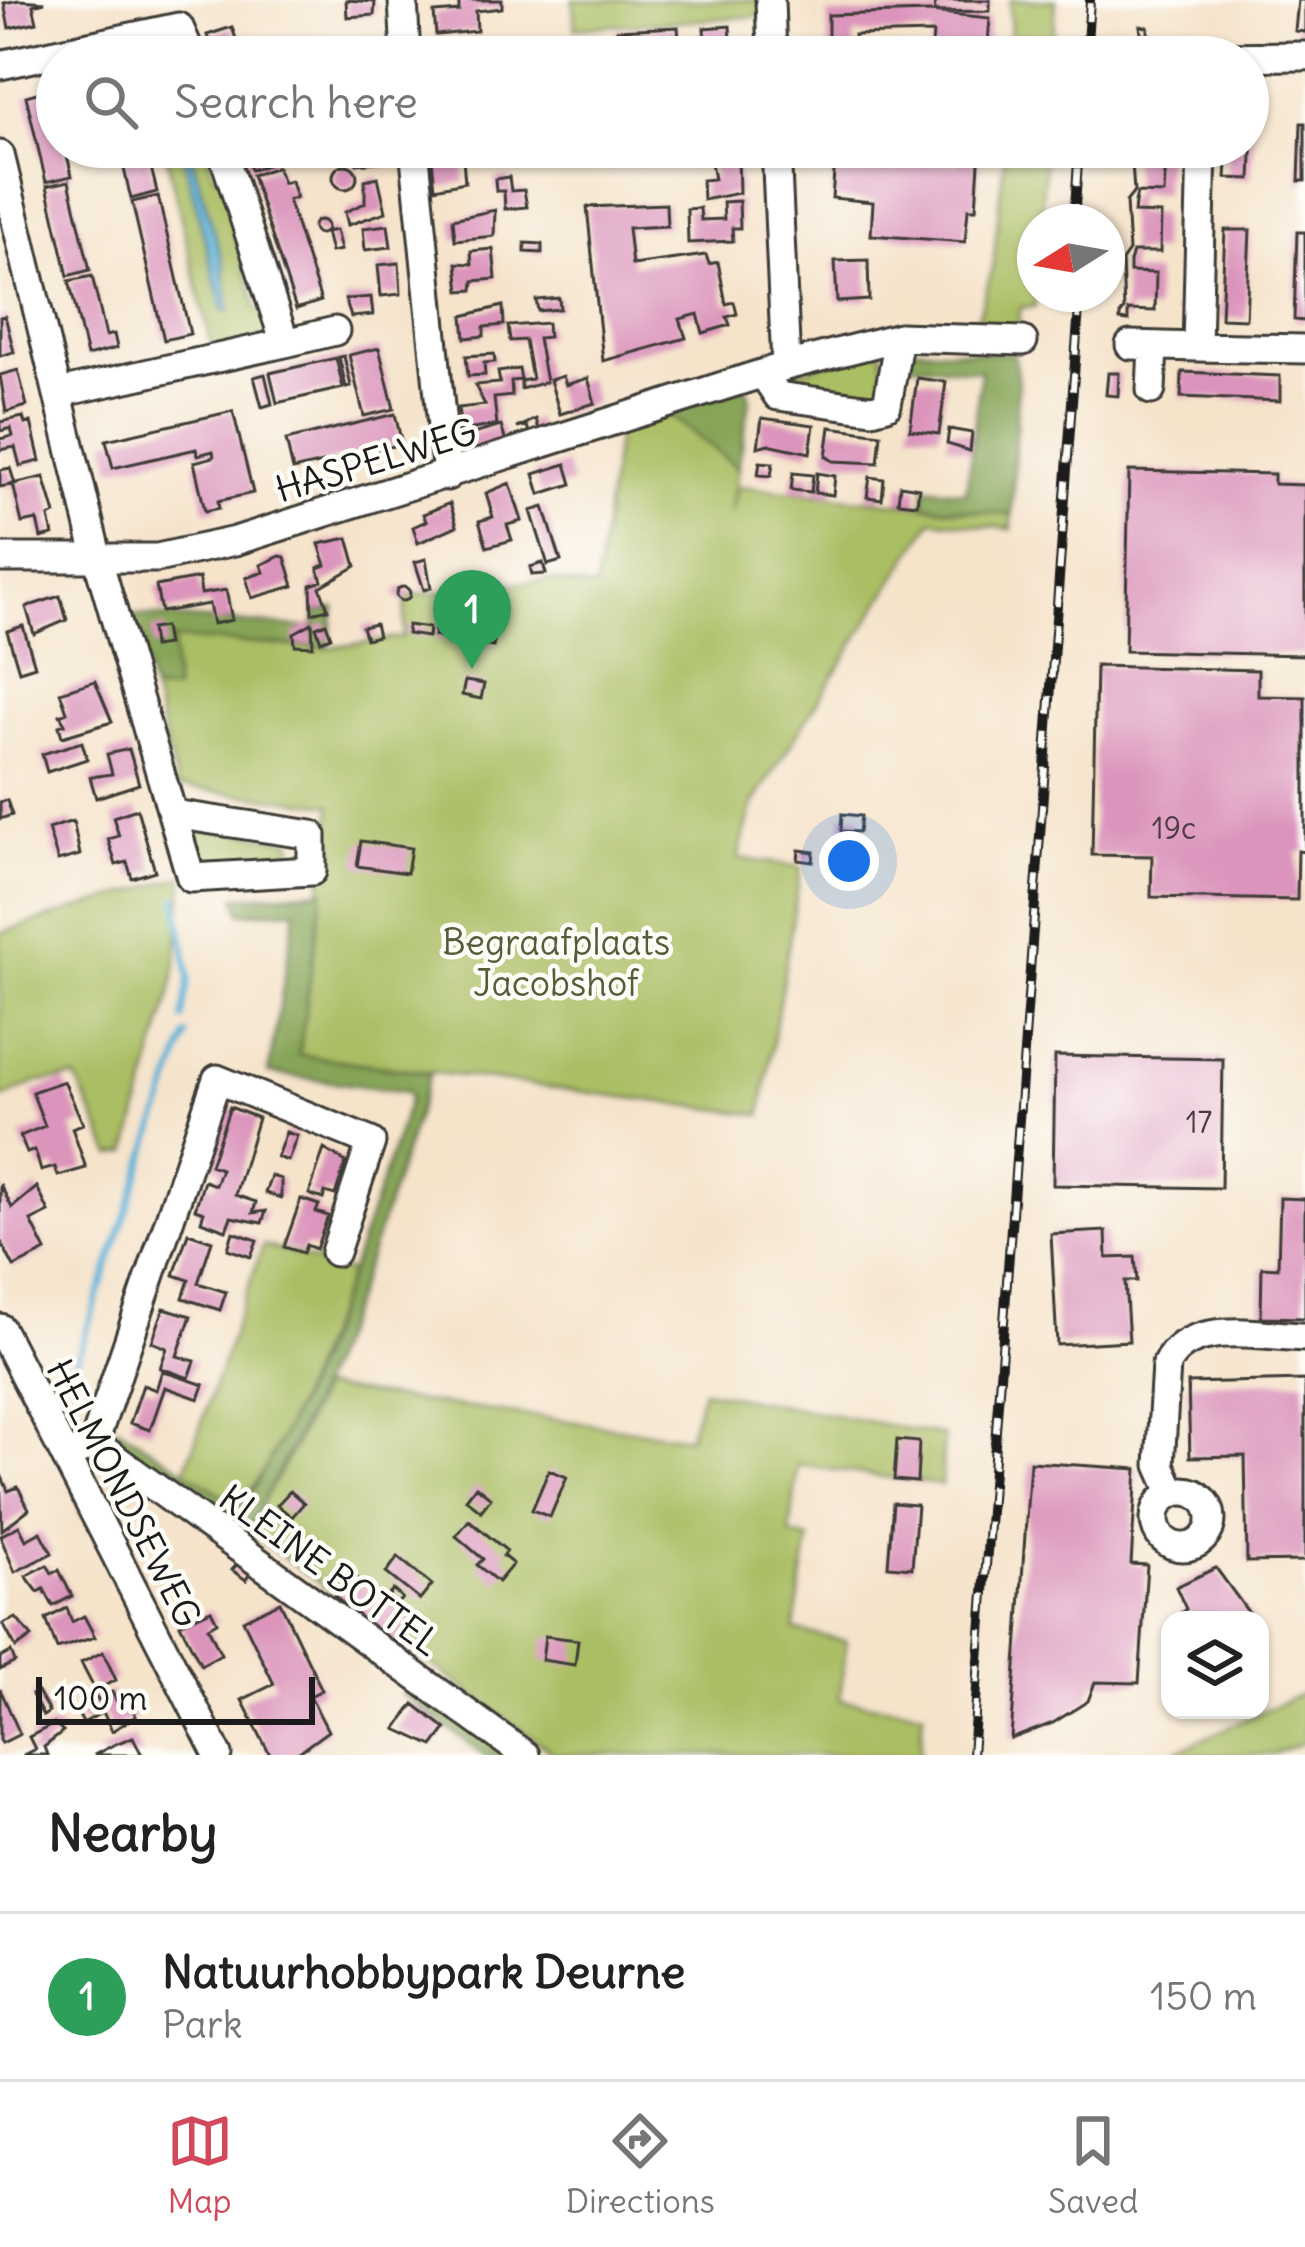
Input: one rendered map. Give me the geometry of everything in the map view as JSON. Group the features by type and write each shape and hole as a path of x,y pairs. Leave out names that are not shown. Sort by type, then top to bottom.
{"street":[{"path":"403,0 405,36"},
{"path":"770,0 771,36"},
{"path":"130,36 171,27 186,36"},
{"path":"1269,56 1305,56"},
{"path":"0,65 36,57"},
{"path":"0,155 98,560 190,878 312,871 313,835 173,814"},
{"path":"228,168 285,343"},
{"path":"416,168 447,476"},
{"path":"776,168 778,396 872,409 887,405 898,337"},
{"path":"1197,346 1201,168"},
{"path":"58,393 335,331"},
{"name":"HASPELWEG","path":"0,558 157,558 235,541 775,370 898,337 1023,341"},
{"path":"1151,390 1141,346 1305,349"},
{"path":"66,1457 94,1443 217,1079 371,1142 334,1252"},
{"name":"HELMONDSEWEG","path":"0,1328 11,1376 66,1457 218,1755"},
{"path":"1172,1492 1160,1465 1166,1365 1172,1352 1195,1336 1305,1337"},
{"name":"KLEINE BOTTEL","path":"94,1443 525,1755"}],"green space":[{"path":"573,0 761,0 762,16 575,28"},
{"path":"1010,0 1056,0 1053,36 1011,36"},
{"path":"169,168 212,168 214,175 222,177 236,240 245,243 249,257 244,265 257,309 270,325 267,337 213,351"},
{"path":"1003,168 1045,168 1042,204 1017,204 1017,330 975,326 993,268"},
{"path":"907,347 1014,354 1018,383 1012,515 924,505 925,487 966,492 981,371 904,363"},
{"path":"882,348 886,389 869,400 785,390 775,377"},
{"path":"746,386 750,399 738,468 666,412"},
{"name":"Begraafplaats Jacobshof","path":"666,412 738,468 730,514 738,486 1012,515 1012,529 932,520 753,804 738,858 801,867 761,1115 299,1055 332,805 177,787 135,622 328,648 403,637 406,596 548,580 595,589 618,427"},
{"path":"335,608 328,648 173,639 174,691 152,691 133,615 314,628 317,612"},
{"path":"224,830 292,841 293,859 204,866 191,851 192,831"},
{"path":"184,876 175,977 128,1152 112,1155 76,1078 38,1082 0,1099 0,933"},
{"path":"323,890 299,1055 430,1073 372,1250 328,1364 246,1530 115,1444 118,1427 239,1506 246,1502 296,1405 338,1304 410,1098 407,1092 268,1073 296,910 241,913 236,897"},
{"path":"263,1245 351,1272 274,1456 239,1506 185,1471"},
{"path":"321,1388 688,1437 703,1390 944,1436 941,1485 798,1465 790,1534 809,1539 794,1630 846,1641 840,1700 923,1711 920,1755 556,1755 246,1530 293,1449"},
{"path":"413,1672 527,1755 485,1755 401,1694"},
{"path":"1305,1692 1305,1742 1271,1755 1168,1755 1246,1719 1269,1719 1269,1709"}],"water":[{"path":"186,168 195,168 223,262 229,311 223,310"}],"building":[{"path":"346,0 375,2 374,15 347,17"},
{"path":"459,0 502,0 502,8 476,11 477,31 436,35 434,13 459,11"},
{"path":"934,0 990,0 990,11 935,12"},
{"path":"1298,0 1305,0 1305,32 1295,31"},
{"path":"45,2 33,5 37,22 9,28 4,3"},
{"path":"930,12 990,18 989,36 828,36 828,15"},
{"path":"730,26 731,36 705,36 704,28"},
{"path":"232,27 235,36 207,36"},
{"path":"678,27 679,36 617,36 617,30"},
{"path":"36,93 36,139 26,96"},
{"path":"1301,123 1305,123 1305,181 1299,181"},
{"path":"43,168 70,168 72,176 46,182"},
{"path":"124,168 151,168 157,192 131,199"},
{"path":"277,168 283,183 291,181 296,198 288,200 321,301 296,309 252,175"},
{"path":"336,168 356,172 354,186 336,186"},
{"path":"433,168 464,168 465,182 435,188"},
{"path":"712,168 738,168 739,193 703,200 702,180 714,179"},
{"path":"834,168 979,168 976,209 968,209 965,242 871,235 873,202 832,198"},
{"path":"1132,168 1165,168 1164,194 1137,193 1134,213 1161,214 1160,252 1133,252 1130,262 1130,272 1156,273 1155,311 1128,310 1128,321 1120,320 1125,312 1125,257 1129,251 1126,202 1134,192"},
{"path":"1227,168 1251,168 1251,179 1226,178"},
{"path":"378,177 386,212 348,225 345,212 365,203 365,180"},
{"path":"509,177 511,191 524,190 527,207 505,209 504,191 496,191 495,179"},
{"path":"69,181 90,270 68,276 47,186"},
{"path":"158,196 190,334 164,340 132,202"},
{"path":"739,201 740,228 732,228 733,241 688,243 687,209 700,208 701,220 724,219 723,202"},
{"path":"666,204 667,226 628,228 632,265 706,255 709,264 718,262 726,304 734,302 737,314 727,317 730,325 703,333 698,314 680,319 686,338 603,361 587,207"},
{"path":"495,210 494,236 455,240 453,219"},
{"path":"320,220 327,227 320,234 313,227"},
{"path":"388,225 391,247 365,250 363,228"},
{"path":"336,230 341,250 331,252 326,232"},
{"path":"1225,230 1250,230 1246,319 1221,318"},
{"path":"1297,232 1305,232 1305,321 1294,320"},
{"path":"525,243 542,244 542,253 525,252"},
{"path":"493,249 496,279 474,281 473,290 460,291 457,263 472,264 471,251"},
{"path":"868,260 869,300 837,302 835,261"},
{"path":"399,263 401,294 381,296 378,265"},
{"path":"92,276 106,336 114,334 117,348 87,356 69,281"},
{"path":"371,297 373,315 351,317 345,299"},
{"path":"559,298 560,309 538,311 536,300"},
{"path":"503,306 504,325 484,327 484,336 465,338 463,316"},
{"path":"5,316 14,352 0,356 0,317"},
{"path":"547,323 548,337 538,338 546,382 521,389 521,381 532,379 525,340 510,341 508,326"},
{"path":"379,348 394,409 364,416 349,355"},
{"path":"494,354 495,362 484,363 485,375 468,376 466,356"},
{"path":"344,356 351,386 346,387 339,357"},
{"path":"336,358 343,388 277,403 270,373"},
{"path":"519,369 521,380 511,381 512,396 494,398 497,425 461,431 458,408 485,405 475,385 500,383 498,372"},
{"path":"18,370 27,406 6,412 0,375"},
{"path":"1182,372 1280,376 1280,401 1181,397"},
{"path":"1108,373 1119,373 1118,396 1106,395"},
{"path":"265,374 272,404 262,407 254,377"},
{"path":"563,376 566,385 588,378 595,403 560,414 550,380"},
{"path":"917,378 946,382 939,434 910,430"},
{"path":"233,411 253,493 218,501 219,508 205,511 194,462 214,457 213,451 198,455 196,449 113,468 106,440"},
{"path":"395,414 402,444 293,470 286,440"},
{"path":"23,417 25,424 31,422 40,461 20,466 15,447 0,450 0,439 13,436 11,428 0,431 0,422"},
{"path":"762,418 814,425 810,453 768,444 758,447"},
{"path":"536,419 540,433 530,436 527,426 517,428"},
{"path":"501,426 506,442 471,452 466,436"},
{"path":"830,427 881,434 878,463 833,461 826,456"},
{"path":"949,429 972,433 970,451 947,444"},
{"path":"760,462 773,463 771,476 758,475"},
{"path":"566,464 572,484 540,494 534,474"},
{"path":"10,468 15,484 0,487 0,470"},
{"path":"1129,471 1274,474 1274,484 1305,485 1305,655 1125,651"},
{"path":"793,473 813,475 811,492 791,490"},
{"path":"817,473 835,476 833,495 815,493"},
{"path":"44,477 55,514 49,517 53,535 41,538 37,520 22,523 13,484"},
{"path":"870,477 884,479 882,499 867,497"},
{"path":"510,483 522,521 507,525 512,540 487,547 479,521 493,517 486,493"},
{"path":"900,485 919,488 917,504 898,502"},
{"path":"450,503 457,526 418,543 413,527 426,521 423,514"},
{"path":"544,507 561,561 548,565 531,511"},
{"path":"348,538 356,566 320,587 328,609 312,613 311,585 322,581 318,568 326,565 319,544"},
{"path":"285,557 294,586 252,598 246,578 264,572 261,565"},
{"path":"426,559 431,588 424,590 415,562"},
{"path":"543,563 546,574 532,575 530,567"},
{"path":"199,578 201,594 226,590 232,620 213,624 209,604 161,612 156,586"},
{"path":"403,587 410,594 403,601 396,594"},
{"path":"60,596 67,620 34,634 26,607"},
{"path":"437,620 497,629 493,647 434,636"},
{"path":"312,623 313,646 295,645 294,633"},
{"path":"326,623 331,637 321,641 316,627"},
{"path":"375,624 378,636 366,639 362,627"},
{"path":"408,625 429,628 428,637 407,634"},
{"path":"23,626 35,666 19,671 7,631"},
{"path":"164,627 167,645 153,647 151,629"},
{"path":"1096,666 1258,670 1258,696 1305,697 1305,852 1298,851 1297,900 1151,897 1152,856 1092,855"},
{"path":"95,681 112,722 62,737 59,726 65,724 60,715 67,712 60,692"},
{"path":"465,681 484,684 481,699 462,695"},
{"path":"82,742 87,759 47,772 42,754"},
{"path":"129,749 139,784 96,798 90,777 112,774 107,754"},
{"path":"7,800 12,815 0,819 0,802"},
{"path":"137,809 155,871 132,878 127,862 116,865 108,839 119,836 113,817"},
{"path":"842,814 861,816 859,832 841,831"},
{"path":"73,821 80,855 58,861 48,829"},
{"path":"361,841 411,848 407,873 357,866"},
{"path":"799,850 814,852 813,862 798,860"},
{"path":"1055,1056 1223,1059 1221,1188 1053,1185"},
{"path":"64,1081 83,1124 72,1128 86,1168 58,1176 55,1167 41,1171 35,1150 27,1153 20,1136 45,1126 32,1092"},
{"path":"230,1107 258,1118 235,1195 256,1202 253,1213 266,1211 262,1223 231,1217 226,1230 201,1221 204,1212 195,1209 204,1181 215,1185 221,1169 210,1165"},
{"path":"286,1132 297,1136 288,1161 277,1157"},
{"path":"324,1149 346,1162 335,1195 325,1192 323,1199 309,1194"},
{"path":"271,1176 281,1179 281,1198 265,1193"},
{"path":"0,1184 12,1208 37,1187 49,1212 31,1221 46,1251 14,1267 0,1240"},
{"path":"1280,1198 1305,1199 1305,1318 1261,1317 1262,1267 1278,1268"},
{"path":"301,1199 319,1205 316,1212 328,1216 316,1249 306,1245 303,1253 284,1247"},
{"path":"1106,1231 1107,1258 1135,1257 1137,1281 1125,1281 1129,1341 1057,1345 1051,1234"},
{"path":"233,1232 257,1240 251,1257 228,1249"},
{"path":"188,1233 212,1241 198,1283 226,1292 220,1310 183,1298 189,1280 174,1275"},
{"path":"164,1308 191,1316 177,1356 195,1361 189,1378 160,1368 167,1348 152,1342"},
{"path":"162,1371 204,1385 199,1399 165,1387 150,1430 130,1423 143,1385 156,1390"},
{"path":"1305,1380 1305,1561 1247,1562 1245,1456 1190,1457 1188,1383"},
{"path":"897,1440 919,1442 917,1482 894,1480"},
{"path":"1030,1462 1137,1469 1131,1564 1147,1565 1139,1683 1095,1682 1088,1701 1053,1723 1011,1739"},
{"path":"549,1470 567,1477 550,1517 532,1510"},
{"path":"0,1472 8,1491 18,1487 29,1509 2,1530"},
{"path":"476,1486 491,1498 481,1511 466,1499"},
{"path":"290,1491 304,1503 292,1517 277,1505"},
{"path":"893,1503 917,1505 912,1568 888,1566"},
{"path":"469,1520 507,1551 503,1556 513,1564 498,1582 477,1565 483,1559 456,1536"},
{"path":"19,1526 26,1540 41,1532 52,1553 15,1572 0,1536"},
{"path":"398,1557 432,1585 420,1600 386,1573"},
{"path":"237,1564 250,1573 246,1580 232,1570"},
{"path":"47,1565 52,1573 59,1570 72,1596 53,1606 44,1589 38,1592 26,1576"},
{"path":"1216,1568 1247,1611 1183,1611 1176,1587"},
{"path":"353,1575 384,1601 393,1590 402,1598 397,1604 415,1619 393,1645 335,1597"},
{"path":"280,1602 322,1690 310,1696 328,1731 295,1755 270,1755 242,1700 274,1684 243,1620"},
{"path":"67,1608 72,1622 84,1616 95,1637 57,1649 46,1619"},
{"path":"211,1610 217,1622 208,1627 221,1654 201,1665 180,1624"},
{"path":"16,1618 32,1637 16,1648 3,1624"},
{"path":"545,1636 578,1640 575,1665 542,1660"},
{"path":"11,1652 15,1662 0,1670 0,1658"},
{"path":"103,1652 116,1680 95,1690 81,1663"},
{"path":"0,1689 20,1734 2,1743 0,1740"},
{"path":"92,1690 98,1700 112,1692 117,1702 126,1697 136,1716 112,1731 103,1712 83,1723 76,1710 83,1706 79,1697"},
{"path":"38,1692 49,1712 43,1716 32,1695"},
{"path":"414,1704 446,1729 433,1746 396,1729"},
{"path":"54,1724 63,1732 44,1747 47,1755 23,1755 35,1749 29,1737"},
{"path":"133,1737 142,1755 94,1755 115,1744"}],"waterway":[{"path":"177,898 189,978 183,1019"},
{"path":"70,1379 187,1035"}],"railway":[{"path":"1087,36 1090,0"},
{"path":"1075,204 1078,168"},
{"path":"972,1755 1079,312"}],"place":[{"name":"Natuurhobbypark Deurne","path":"472,669"}]}
